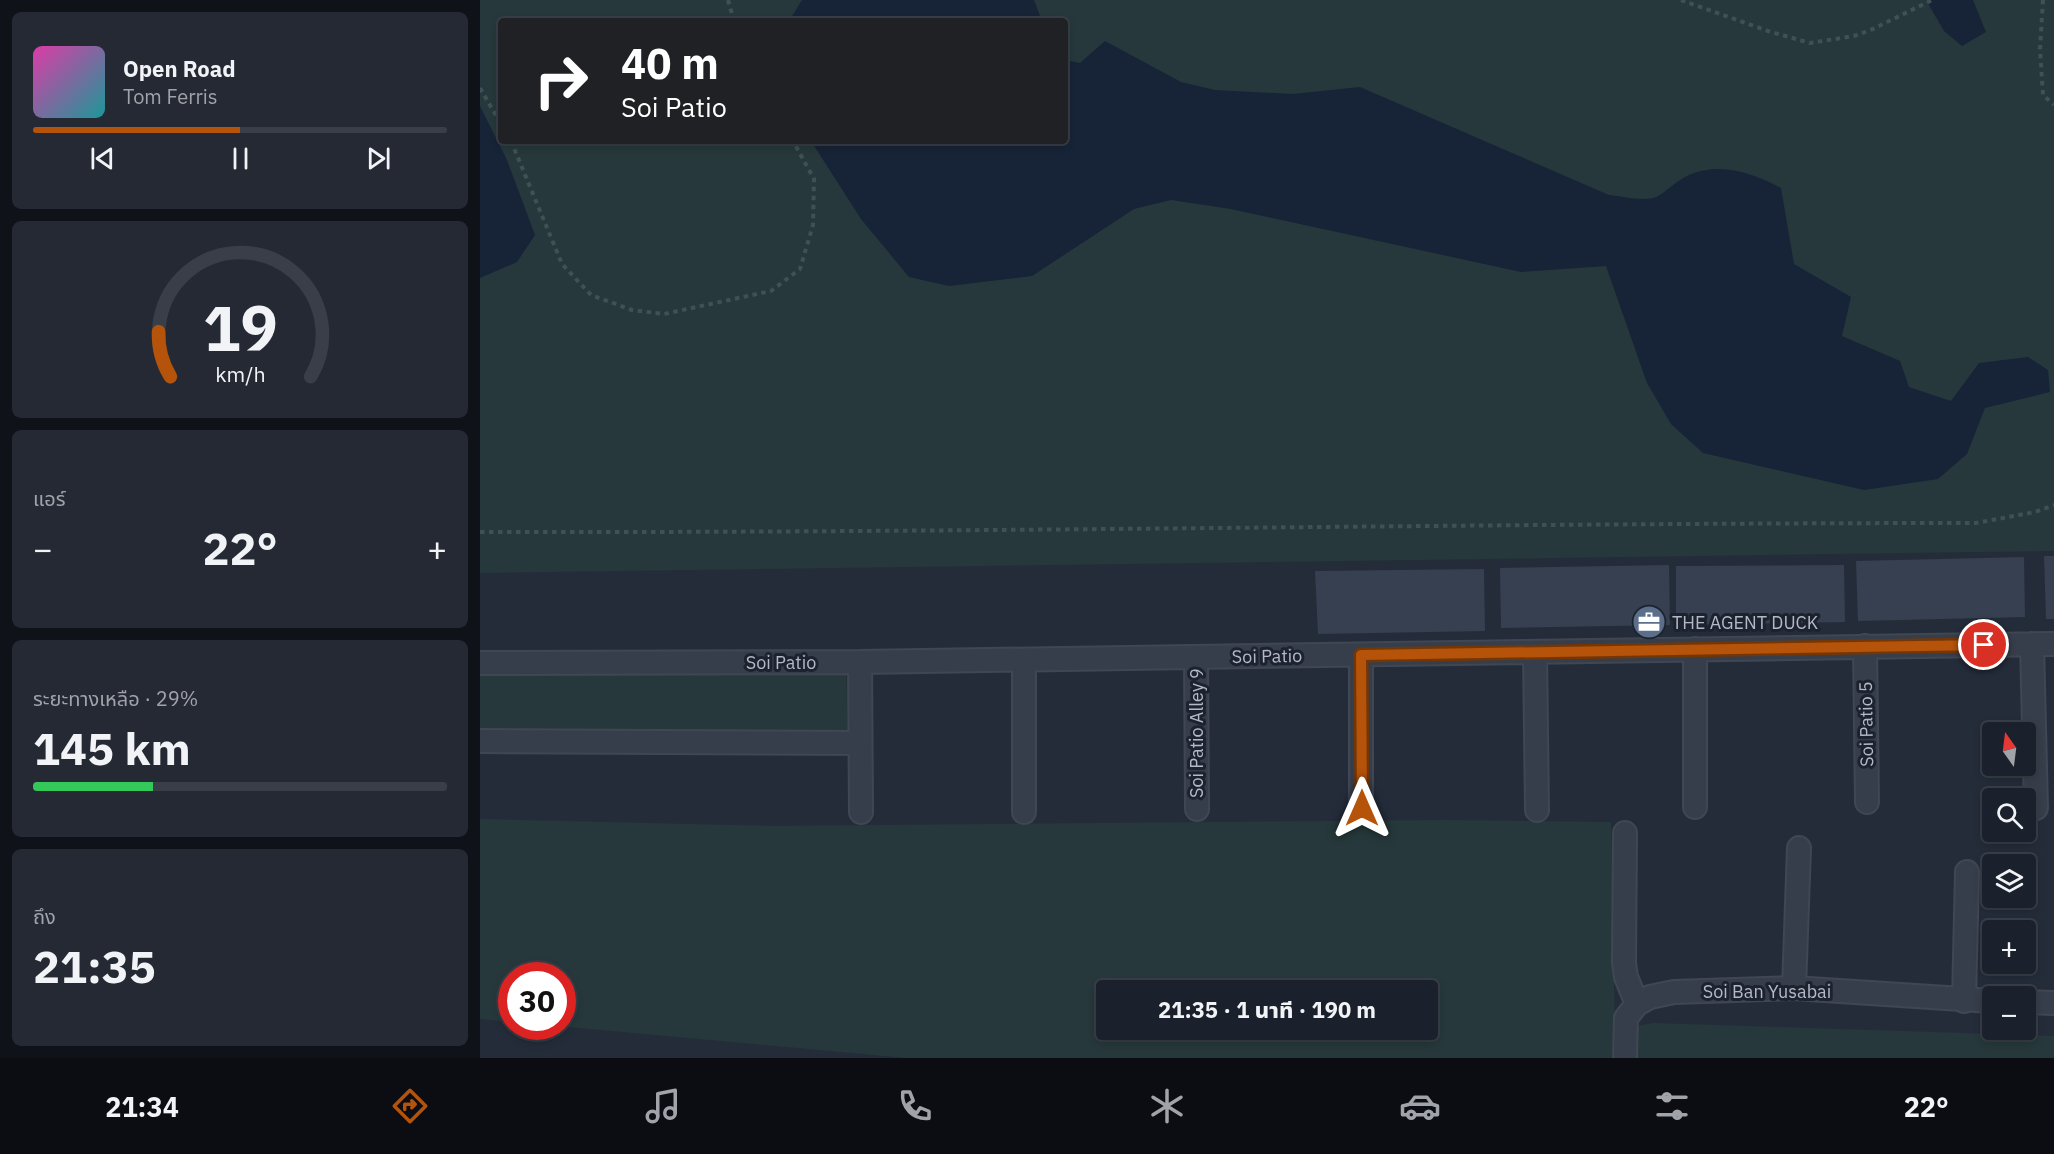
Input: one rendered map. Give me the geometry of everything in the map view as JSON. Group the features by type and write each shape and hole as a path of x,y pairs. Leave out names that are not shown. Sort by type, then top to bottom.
{"street":[{"name":"Soi Patio","path":"480,663 1196,658 2043,644"},
{"path":"2036,808 2043,644"},
{"name":"Soi Patio 5","path":"1865,646 1867,802"},
{"path":"1695,649 1695,807"},
{"path":"1535,652 1537,810"},
{"path":"1361,655 1362,808"},
{"name":"Soi Patio Alley 9","path":"1196,658 1197,809"},
{"path":"1024,660 1024,812"},
{"path":"860,662 861,812"},
{"path":"480,741 861,743"},
{"path":"1624,1058 1626,1018 1637,1004 1626,977 1624,963 1625,833"},
{"path":"1794,988 1799,848"},
{"path":"1964,1001 1967,872"},
{"name":"Soi Ban Yusabai","path":"1637,1004 1674,992 1794,988 1982,1001"},
{"path":"2036,1002 2054,1003"}],"path":[{"path":"728,0 733,18"},
{"path":"1681,0 1768,31 1810,43 1854,36 1932,0"},
{"path":"2043,0 2040,49 2043,95 2054,105"},
{"path":"480,88 498,119"},
{"path":"512,144 562,264 591,295 633,310 664,314 771,291 800,269 813,225 814,179 795,144"},
{"path":"480,532 1976,523 2035,512 2054,505"}],"shaded area":[{"path":"480,0 2054,0 2054,551 480,573"},
{"path":"480,672 846,672 848,733 480,730"},
{"path":"480,819 772,826 1446,820 1611,822 1615,1030 1653,1023 1982,1034 1982,1040 2036,1040 2036,1035 2054,1036 2054,1058 906,1058 576,1028 576,962 498,962 498,1021 480,1019"}],"water":[{"path":"802,0 1034,0 1041,18 791,18"},
{"path":"1926,0 1973,0 1986,32 1962,46 1944,31"},
{"path":"1105,41 1181,82 1215,90 1293,94 1360,87 1609,195 1639,199 1656,197 1683,178 1708,170 1733,170 1758,177 1781,188 1794,264 1851,297 1842,336 1900,361 1909,387 1951,401 1979,363 2028,357 2048,370 2050,392 1985,408 1967,454 1938,479 1864,490 1703,453 1671,424 1647,383 1606,266 1521,272 1231,209 1171,200 1134,209 1032,276 949,286 909,277 861,219 813,144 1068,144 1068,61 1080,63"},
{"path":"480,106 507,160 535,235 517,262 480,278"}],"building":[{"path":"2044,556 2054,556 2054,619 2046,619"},
{"path":"2024,557 2025,617 1858,621 1856,561"},
{"path":"1669,565 1670,625 1501,628 1500,568"},
{"path":"1844,565 1845,622 1676,625 1676,566"},
{"path":"1484,569 1485,631 1318,634 1315,571"}],"place":[{"name":"THE AGENT DUCK","path":"1649,622"}],"route":[{"path":"1362,808 1361,655 1984,645"}]}
